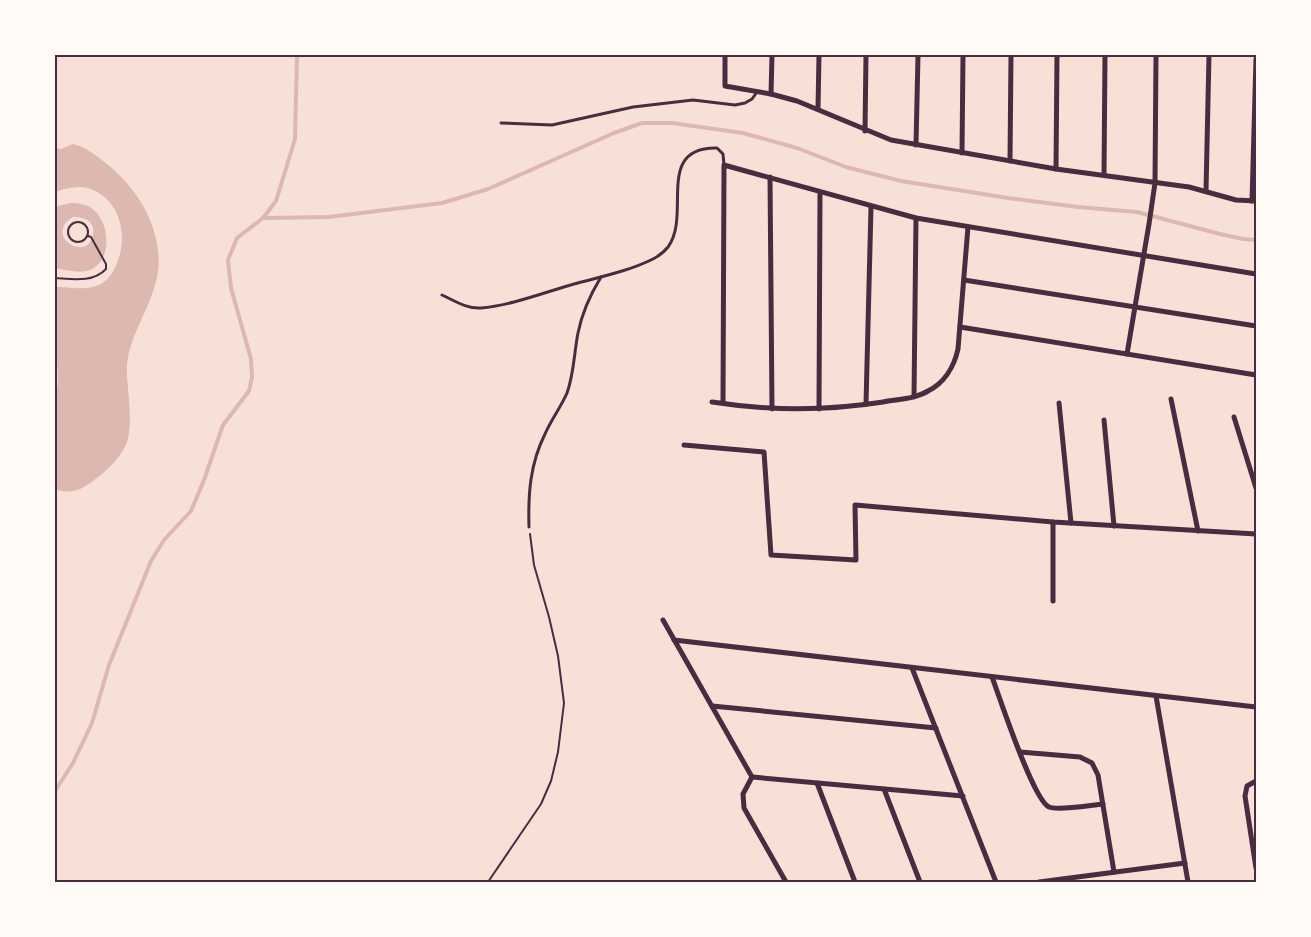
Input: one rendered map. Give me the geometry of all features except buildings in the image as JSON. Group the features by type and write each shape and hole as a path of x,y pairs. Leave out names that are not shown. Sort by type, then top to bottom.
{"street":[{"path":"726,55 725,86 771,94 818,109 865,131 891,140 916,146 1056,169 1206,191 1236,200 1254,201 1256,59"},
{"path":"771,94 772,55"},
{"path":"818,109 819,55"},
{"path":"865,131 866,55"},
{"path":"916,146 918,55"},
{"path":"962,153 963,55"},
{"path":"1010,161 1011,55"},
{"path":"1056,169 1057,55"},
{"path":"1104,176 1105,55"},
{"path":"1127,354 1150,224 1155,183 1156,55"},
{"path":"1206,191 1210,55"},
{"path":"723,403 724,164 871,207 916,218 1256,274"},
{"path":"770,177 772,409"},
{"path":"819,409 820,192"},
{"path":"866,404 871,207"},
{"path":"914,397 916,218"},
{"path":"712,402 772,409 819,409 914,397 927,392 939,384 955,362 958,349 968,228"},
{"path":"964,280 1256,326"},
{"path":"960,327 1256,375"},
{"path":"1171,399 1198,531"},
{"path":"1059,403 1071,523"},
{"path":"1234,417 1256,488"},
{"path":"1104,420 1114,526"},
{"path":"684,445 764,452 771,555 856,560 855,505 1053,522 1256,534"},
{"path":"1053,522 1053,601"},
{"path":"663,620 752,777"},
{"path":"674,640 1256,707"},
{"path":"912,668 996,882"},
{"path":"992,677 1033,786 1045,804 1055,808 1103,804"},
{"path":"1156,696 1188,882"},
{"path":"712,706 936,728"},
{"path":"1020,752 1080,757 1092,763 1098,775 1114,872"},
{"path":"752,777 963,796"},
{"path":"752,777 743,794 744,808 786,882"},
{"path":"1256,781 1247,786 1245,791 1256,868"},
{"path":"817,783 855,882"},
{"path":"884,789 920,882"},
{"path":"1039,882 1185,863"}],"lane":[{"path":"501,123 552,125 633,107 693,100 735,105 752,99 758,91"},
{"path":"442,295 462,305 480,308 531,297 653,258 668,246 674,235 678,214 677,180 684,160 701,150 717,148 723,154 724,164"},
{"path":"529,527 528,496 532,468 544,434 567,393 584,309 590,294 601,276"}],"path":[{"path":"55,278 90,278 106,269 106,264 89,237 88,228 82,223 74,223 69,229 69,236 74,241 82,241 89,237"},
{"path":"488,882 501,860 541,804 551,781 558,752 564,703 558,656 534,565 529,527"}],"shaded area":[{"path":"73,144 89,151 103,161 126,182 136,195 145,209 156,239 158,271 156,282 128,357 130,422 125,447 116,460 99,477 80,489 66,492 55,489 55,399 58,377 55,334 55,287 90,288 101,284 109,277 117,263 122,242 120,221 110,203 103,196 84,187 69,188 55,192 55,148 61,149"},
{"path":"70,203 83,204 95,211 100,217 106,233 105,251 102,259 90,270 77,272 55,268 55,207","holes":["73,217 85,219 93,227 93,235 89,243 83,247 76,247 70,244 64,238 62,232 65,224"]}],"waterway":[{"path":"263,218 276,201 295,139 297,55"},
{"path":"55,791 73,763 92,723 109,665 151,561 164,540 191,511 223,425 249,391 252,377 251,359 231,288 228,260 237,238 263,218 329,217 442,203 488,189 614,133 642,123 672,123 743,133 797,148 846,167 901,181 1008,198 1137,212 1220,234 1256,240"}]}
